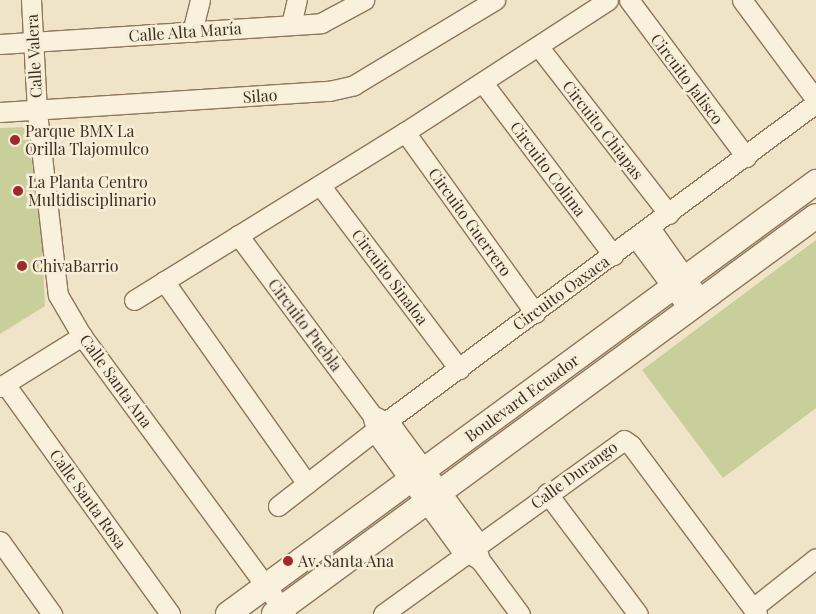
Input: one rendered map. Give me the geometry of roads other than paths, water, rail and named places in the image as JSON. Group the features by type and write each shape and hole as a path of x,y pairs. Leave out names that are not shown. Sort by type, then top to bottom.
{"street":[{"name":"Calle Valera","path":"31,0 37,112"},
{"path":"192,32 200,0"},
{"path":"291,25 297,0"},
{"name":"Calle Alta María","path":"0,44 321,23 364,0"},
{"name":"Silao","path":"0,112 37,112 329,91 354,85 495,0"},
{"path":"134,300 483,83 608,0"},
{"name":"Circuito Jalisco","path":"629,0 746,158"},
{"name":"Circuito Oaxaca","path":"278,506 307,484 378,422 459,369 746,158 816,102 742,0"},
{"name":"Circuito Chiapas","path":"538,46 669,214"},
{"name":"Circuito Colima","path":"483,83 613,255"},
{"name":"Calle Santa Ana","path":"37,112 58,295 82,336 266,586 281,612"},
{"name":"Circuito Guerrero","path":"405,132 535,312"},
{"name":"Boulevard Ecuador","path":"228,614 816,182"},
{"name":"Circuito Sinaloa","path":"320,185 459,369"},
{"name":"Boulevard Ecuador","path":"281,612 816,216"},
{"path":"643,233 695,305"},
{"name":"Circuito Puebla","path":"238,235 520,614"},
{"path":"164,281 307,484"},
{"path":"3,386 82,336"},
{"name":"Calle Santa Rosa","path":"3,386 170,614"},
{"name":"Calle Durango","path":"394,611 474,553 547,493 624,440 631,445 755,611"},
{"path":"547,493 638,614"},
{"path":"0,541 52,614"},
{"path":"755,611 816,558"}],"place":[{"name":"Parque BMX La Orilla Tlajomulco","path":"15,140"},
{"name":"La Planta Centro Multidisciplinario","path":"18,191"},
{"name":"ChivaBarrio","path":"22,266"},
{"name":"Av. Santa Ana","path":"288,561"}]}
